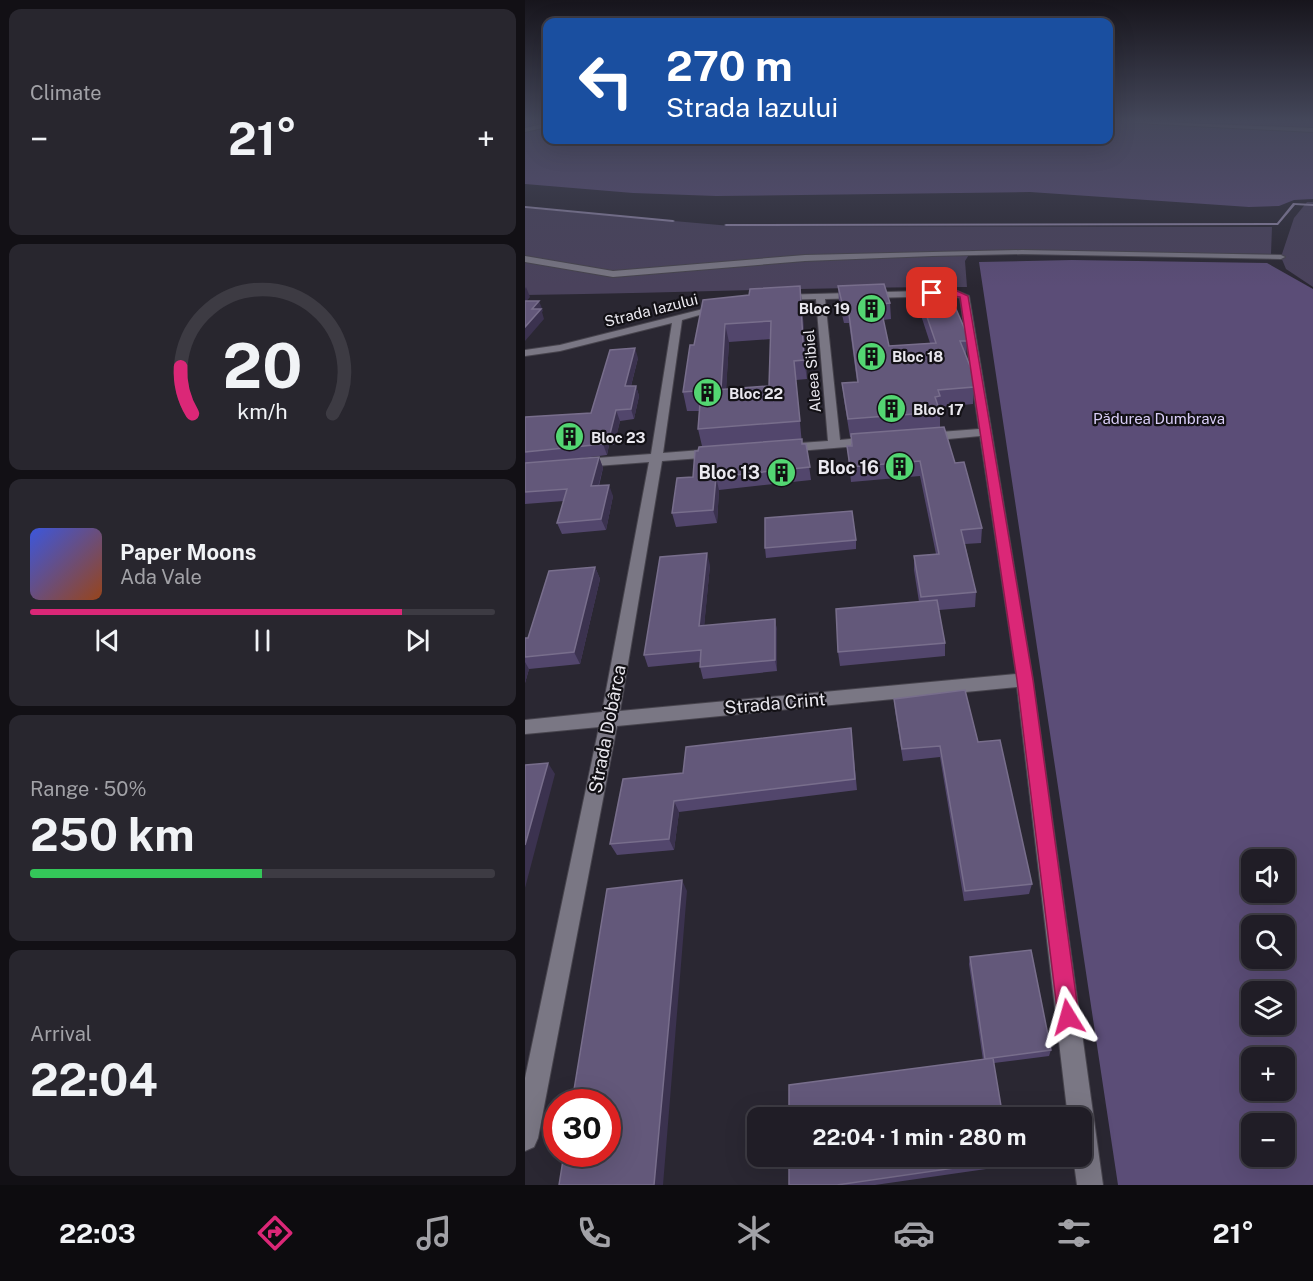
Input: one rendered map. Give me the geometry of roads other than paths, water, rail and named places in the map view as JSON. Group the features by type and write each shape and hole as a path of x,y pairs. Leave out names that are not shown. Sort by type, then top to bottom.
{"street":[{"path":"525,259 587,271 624,274 805,258 955,253 1042,252 1281,257"},
{"path":"772,297 955,293 964,296 1025,680 1080,1107"},
{"name":"Aleea Sibiel","path":"820,295 834,444"},
{"name":"Strada Iazului","path":"525,353 560,348 734,304"},
{"name":"Strada Dobârca","path":"525,1138 609,719 658,457 677,319"},
{"path":"915,438 986,432"},
{"path":"775,448 880,440"},
{"path":"569,464 728,452"},
{"name":"Strada Crint","path":"525,728 1025,680"},
{"path":"1088,1167 1090,1185"}],"waterway":[{"path":"726,225 1278,224 1294,204 1313,205"},
{"path":"525,207 673,221"}],"place":[{"name":"Bloc 19","path":"871,308"},
{"name":"Bloc 18","path":"871,356"},
{"name":"Bloc 22","path":"708,393"},
{"name":"Bloc 17","path":"892,409"},
{"name":"Bloc 23","path":"570,437"},
{"name":"Bloc 16","path":"900,467"},
{"name":"Bloc 13","path":"781,472"}],"park label":[{"name":"Pădurea Dumbrava","path":"1159,418"}]}
